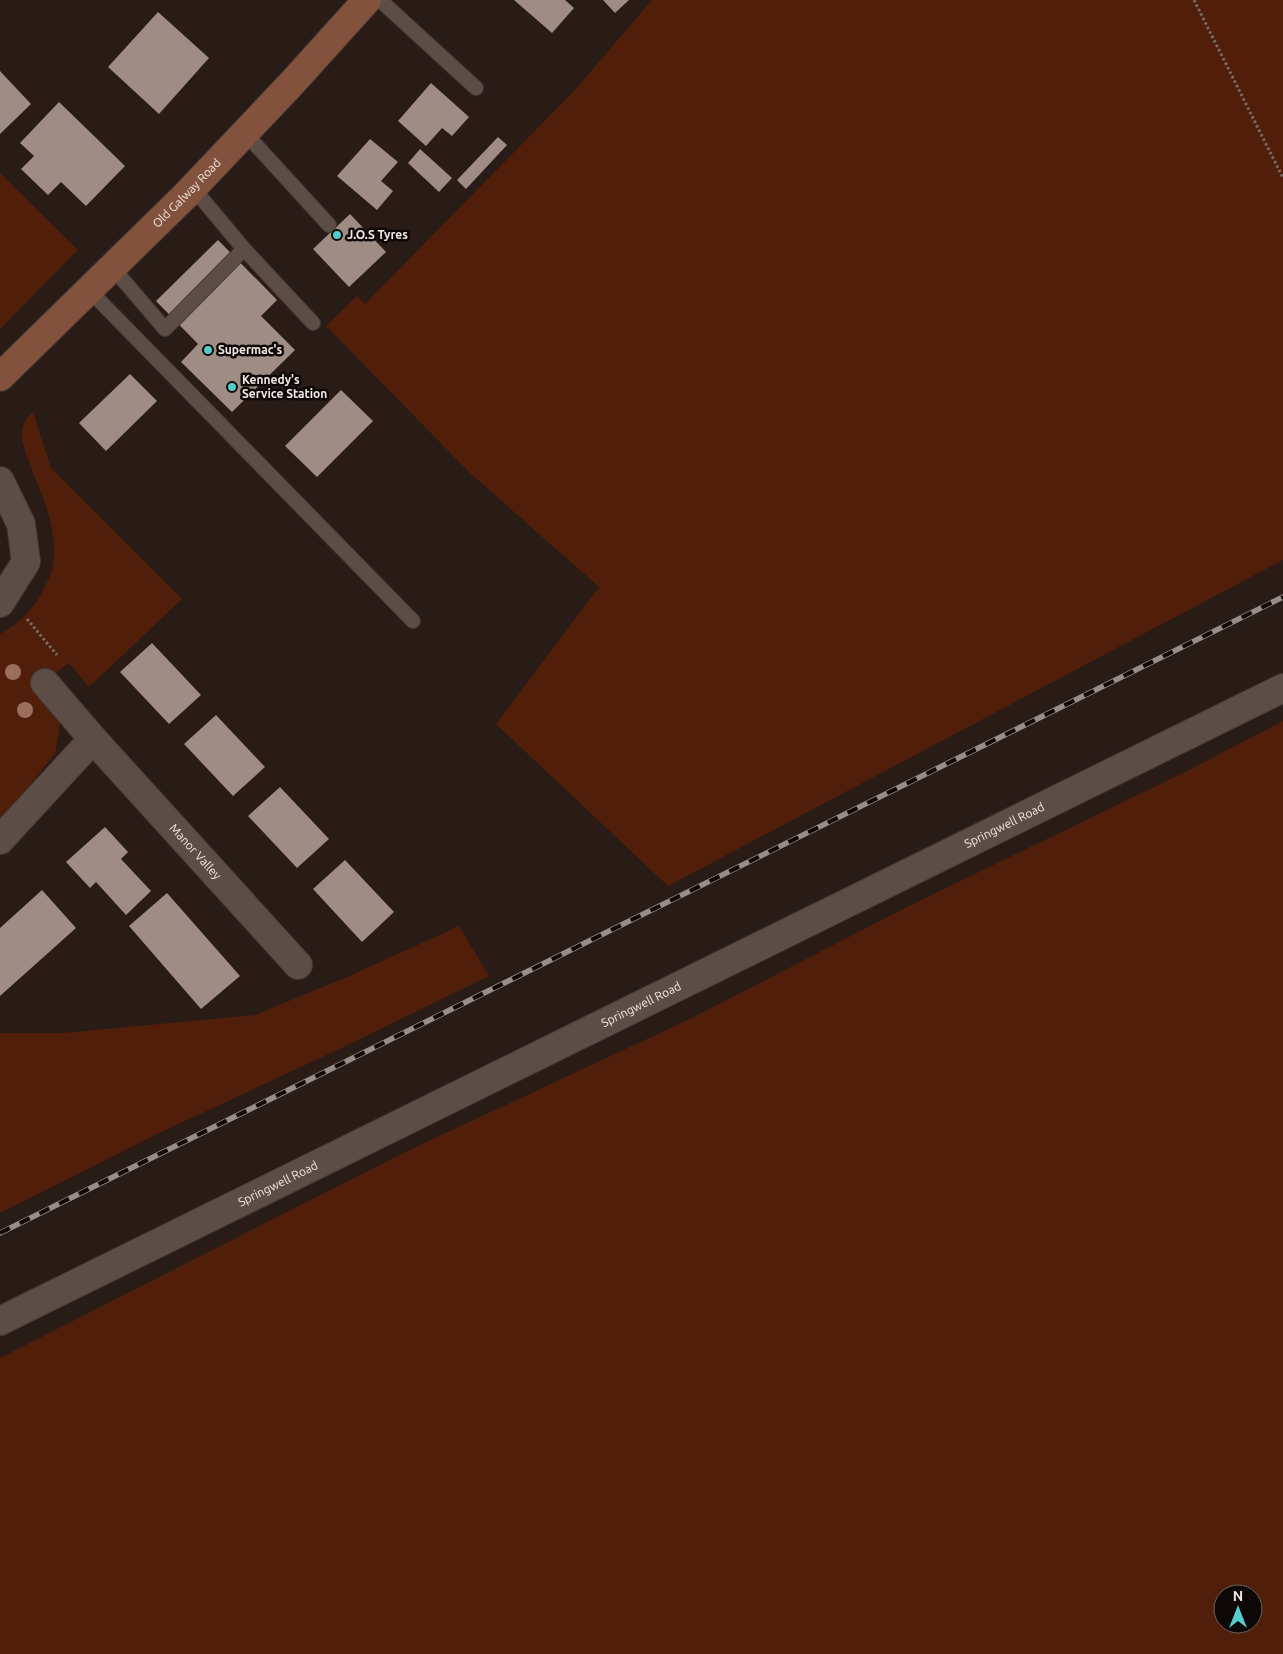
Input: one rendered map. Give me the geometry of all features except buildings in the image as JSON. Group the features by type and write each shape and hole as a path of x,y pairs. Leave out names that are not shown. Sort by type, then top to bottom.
{"main road":[{"name":"Old Galway Road","path":"0,377 193,188 367,0"}],"street":[{"path":"0,481 21,524 26,562 0,603"},
{"name":"Manor Valley","path":"45,683 92,739 298,965"},
{"name":"Springwell Road","path":"0,1321 1283,688"},
{"path":"0,840 92,739"}],"lane":[{"path":"380,0 476,88"},
{"path":"245,133 329,225"},
{"path":"193,188 244,249 313,323"},
{"path":"112,267 165,329 244,249"},
{"path":"89,290 413,621"}],"path":[{"path":"1194,0 1283,178"},
{"path":"28,620 60,659"}],"shaded area":[{"path":"652,0 1283,0 1283,560 668,886 496,724 599,587 470,473 326,326 357,296 365,304 575,90"},
{"path":"0,173 78,250 0,329"},
{"path":"33,412 51,468 182,599 89,687 69,663 36,687 57,718 60,727 55,754 10,809 0,818 0,634 30,611 38,599 50,574 54,550 51,524 23,442 22,433 25,422"},
{"path":"1283,721 1283,1654 0,1654 0,1358 405,1152 694,1017 905,908 1187,771"},
{"path":"459,926 489,976 331,1053 157,1134 0,1213 0,1033 63,1033 255,1015 347,977"}],"railway":[{"path":"0,1233 1283,597"}],"place":[{"name":"J.O.S Tyres","path":"337,235"},
{"name":"Supermac's","path":"208,350"},
{"name":"Kennedy's Service Station","path":"232,387"}]}
